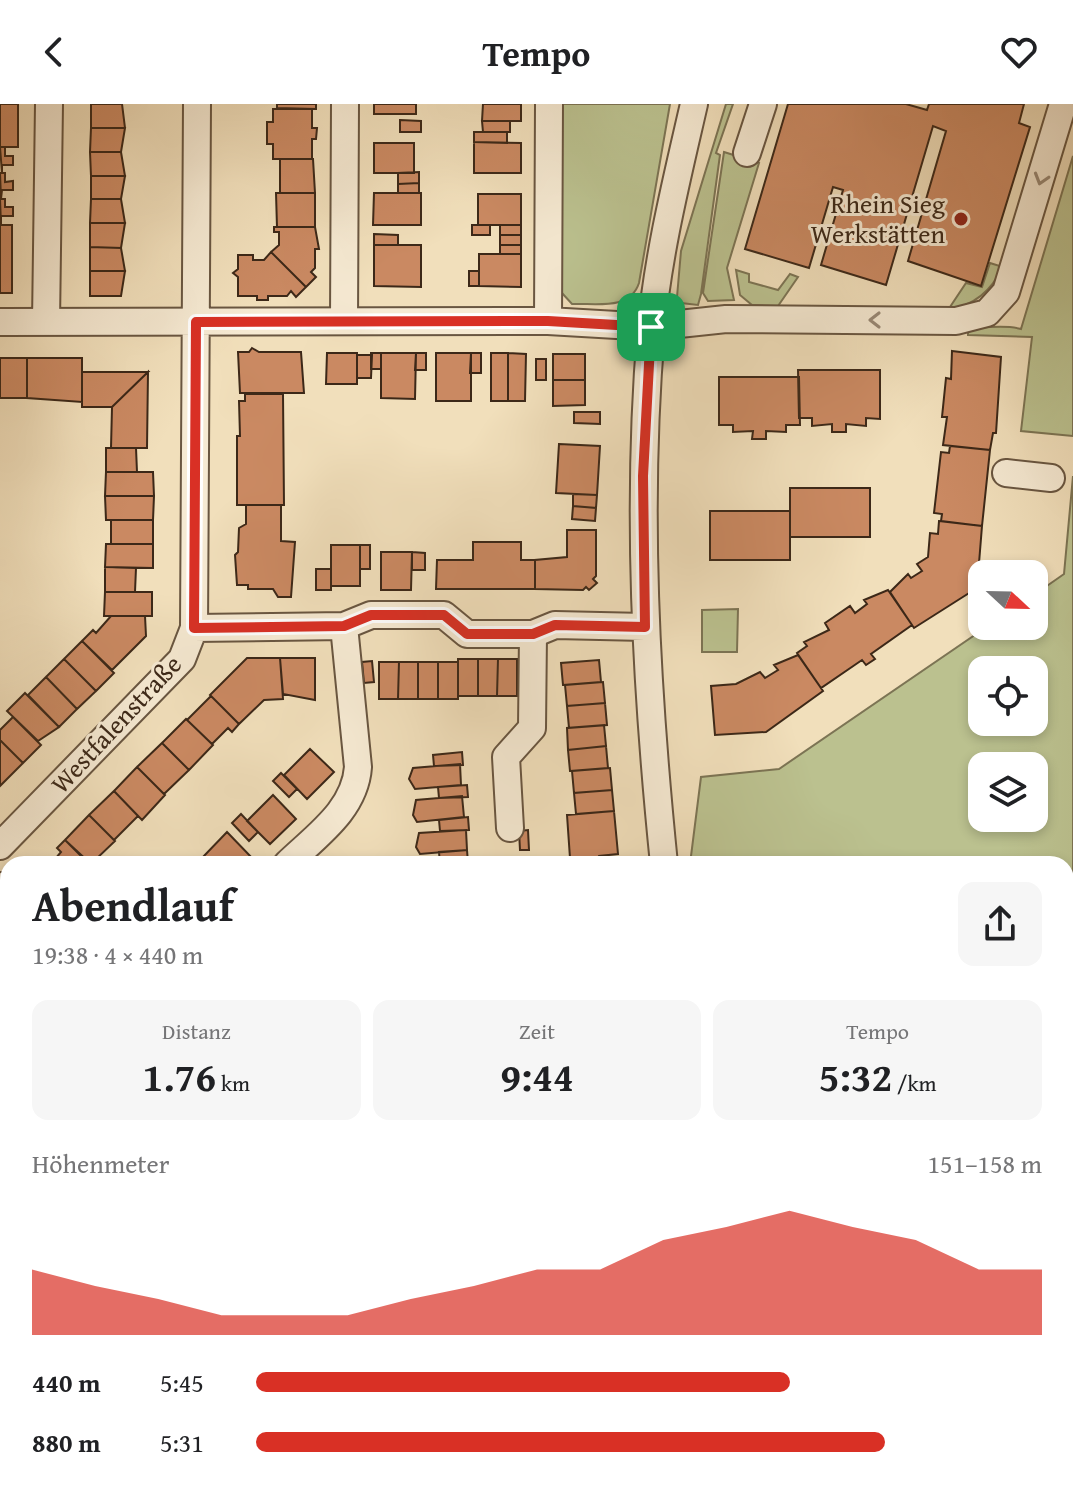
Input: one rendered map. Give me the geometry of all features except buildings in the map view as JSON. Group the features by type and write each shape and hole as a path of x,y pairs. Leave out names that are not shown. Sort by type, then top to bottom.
{"street":[{"path":"46,322 49,104"},
{"name":"Westfalenstraße","path":"0,846 182,659 194,628 197,104"},
{"path":"344,321 345,104"},
{"path":"548,321 549,104"},
{"path":"663,856 645,627 643,476 651,327 669,215 694,104"},
{"path":"747,153 763,104"},
{"path":"0,322 548,321 651,327 738,319 956,321 987,313 1006,292 1063,104"},
{"path":"1006,473 1051,478"},
{"path":"194,628 344,626 371,615 444,615 467,634 533,634 555,625 645,627"},
{"path":"295,856 334,819 357,785 358,767 344,626"},
{"path":"510,828 506,757 532,728 533,634"}],"green space":[{"path":"562,104 670,104 639,283 628,298 620,302 572,304 562,293"},
{"path":"726,104 733,104 716,153 720,155 701,294 698,305 681,303 677,297 681,251"},
{"path":"724,152 759,163 727,268 734,300 708,301 703,293"},
{"path":"1073,156 1073,436 1021,431 1032,337 968,335 968,327 1021,329"},
{"path":"990,263 1003,267 987,290 974,301 948,310 966,283 982,287"},
{"path":"736,270 749,274 749,282 778,290 790,274 798,277 778,306 752,305 740,295"},
{"path":"1073,476 1073,856 691,856 701,777 779,769 968,640 1048,640 1048,585 1064,574"},
{"path":"738,609 737,652 702,652 702,610"}],"place":[{"name":"Rhein Sieg Werkstätten","path":"961,219"}],"route":[{"path":"548,321 651,327 643,476 645,627 555,625 533,634 467,634 444,615 371,615 344,626 194,628 196,322 548,321"}]}
